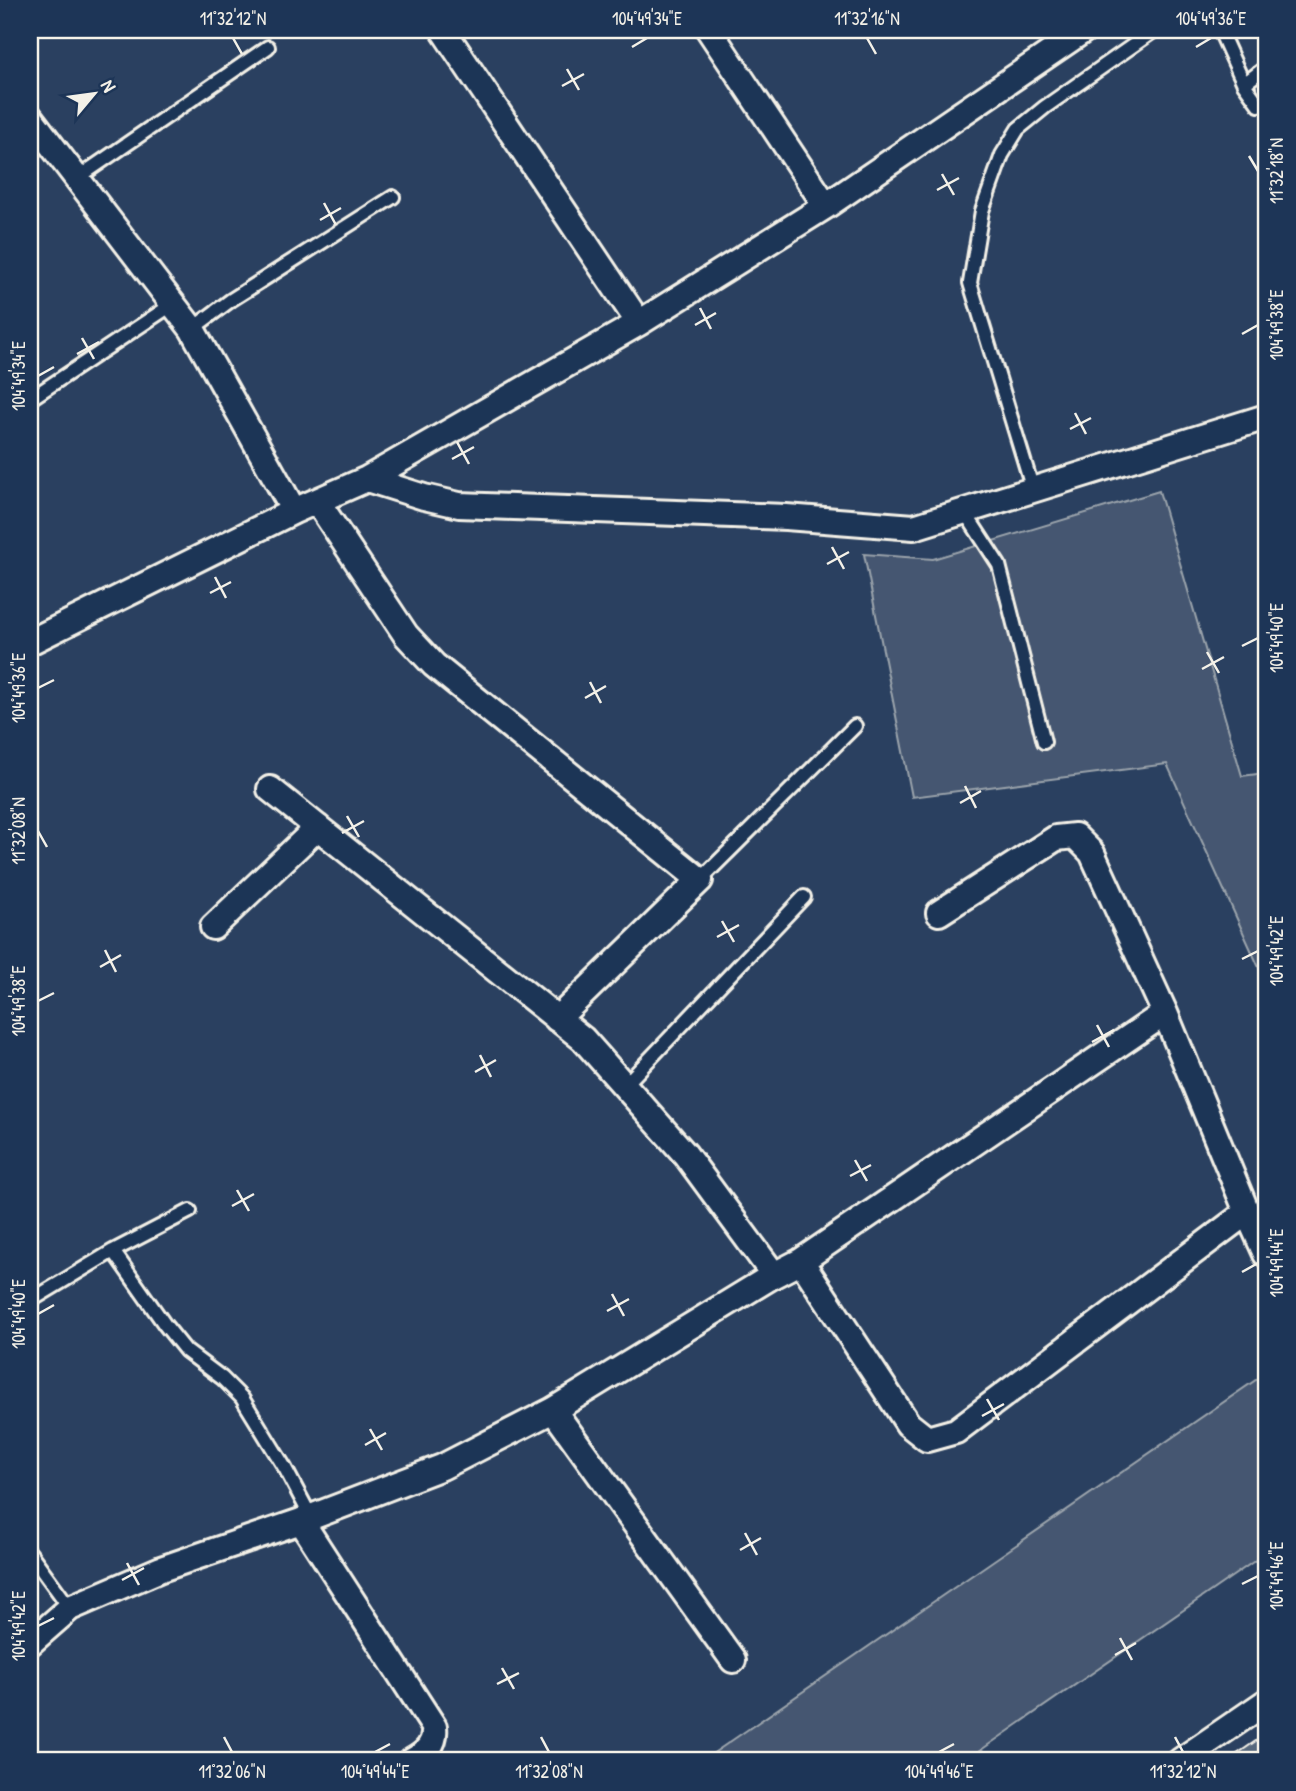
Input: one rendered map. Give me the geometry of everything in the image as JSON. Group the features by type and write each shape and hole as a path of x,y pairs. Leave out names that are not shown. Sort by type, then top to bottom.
{"street":[{"path":"443,30 639,323"},
{"path":"709,30 826,206"},
{"path":"30,642 294,511 367,479 639,323 826,206 1068,35"},
{"path":"30,117 191,329 294,511"},
{"path":"367,479 459,505 786,517 914,527 1266,417"},
{"path":"317,501 406,635 435,665 700,880 557,1019"},
{"path":"270,789 583,1039 685,1154 774,1275"},
{"path":"213,927 318,827"},
{"path":"939,913 1056,838 1075,836 1092,853 1165,1013 1266,1254"},
{"path":"30,1643 70,1608 161,1569 306,1519 442,1467 553,1410 774,1275 802,1261 1165,1013"},
{"path":"802,1261 908,1424 926,1439 956,1431 1247,1212"},
{"path":"553,1410 733,1660"},
{"path":"306,1519 433,1727 435,1736 430,1746 412,1761"},
{"path":"1180,1761 1266,1702"}],"lane":[{"path":"1033,490 970,283 982,211 1002,155 1018,129 1155,30"},
{"path":"1218,30 1244,84 1259,105"},
{"path":"76,179 268,47"},
{"path":"1244,84 1266,67"},
{"path":"191,329 231,300 393,197"},
{"path":"30,399 173,304"},
{"path":"964,511 999,565 1044,742"},
{"path":"700,880 855,726"},
{"path":"624,1086 804,897"},
{"path":"30,1301 113,1251 190,1212"},
{"path":"113,1251 186,1351 222,1378 242,1398 285,1468 306,1519"},
{"path":"30,1553 70,1608"}],"shaded area":[{"path":"1159,491 1242,776 1266,773 1266,983 1167,764 912,797 864,554 933,559"},
{"path":"1266,1373 1266,1553 965,1761 702,1761"}],"building":[{"path":"1266,1734 1266,1761 1227,1761"}]}
